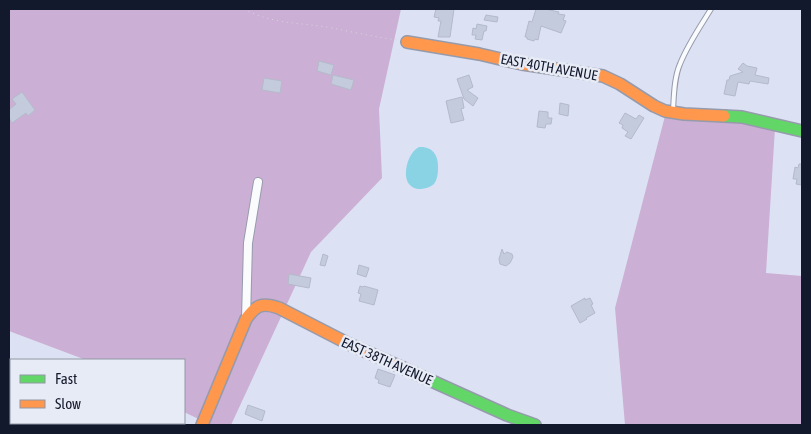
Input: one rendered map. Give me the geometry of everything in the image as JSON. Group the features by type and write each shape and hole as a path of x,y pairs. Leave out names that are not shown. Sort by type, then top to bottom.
{"street":[{"name":"EAST 40TH AVENUE","path":"407,42 479,54 522,64 603,76 620,84 661,110 742,117 802,131"},
{"name":"EAST 38TH AVENUE","path":"246,319 248,243 258,182"},
{"name":"EAST 38TH AVENUE","path":"202,425 246,319 254,307 264,304 271,304 349,344 534,425"}],"lane":[{"path":"672,112 675,82 680,64 711,9"}],"path":[{"path":"244,9 257,16 282,22 330,28 407,42"}],"shaded area":[{"path":"9,9 401,9 379,109 382,178 311,252 231,425 211,425 185,412 185,359 83,359 9,331"},
{"path":"665,116 724,119 775,128 766,273 802,276 802,425 625,425 615,308"},
{"path":"9,412 10,424 39,425 9,425"}],"water":[{"path":"419,147 428,148 434,153 438,164 438,171 434,184 427,188 419,189 410,185 407,180 406,170 409,159"}],"building":[{"path":"436,9 454,9 450,37 438,37 441,21 438,21 439,18 434,17"},
{"path":"536,9 545,9 565,15 563,20 566,21 561,33 541,26 538,40 527,39 525,37 529,21 532,22"},
{"path":"486,15 498,17 497,22 484,20"},
{"path":"477,24 487,26 482,40 475,39 476,35 472,35 473,28 476,29"},
{"path":"319,61 334,65 331,75 317,71"},
{"path":"743,63 757,68 755,75 769,78 768,84 750,81 749,84 738,82 735,96 724,94 727,80 729,80 730,76 743,72 738,69"},
{"path":"333,75 354,80 351,90 331,84"},
{"path":"469,75 473,87 467,90 478,98 473,106 464,99 457,79"},
{"path":"264,78 282,81 280,93 262,90"},
{"path":"22,92 35,110 28,116 26,113 12,123 9,118 9,110 16,104 12,99"},
{"path":"462,97 464,108 461,109 464,120 451,123 446,101"},
{"path":"560,103 569,105 568,116 559,114"},
{"path":"539,111 548,112 548,118 552,118 551,124 546,124 545,128 537,127"},
{"path":"625,113 636,119 639,115 644,118 631,139 625,136 628,132 619,123"},
{"path":"799,164 802,164 802,185 796,184 797,179 793,179 795,167 798,168"},
{"path":"502,249 504,254 507,252 512,254 513,257 506,266 500,264 499,259"},
{"path":"323,254 328,256 325,266 320,265"},
{"path":"359,265 369,268 366,277 357,274"},
{"path":"289,274 311,278 309,288 288,284"},
{"path":"360,286 378,290 374,305 359,301 361,294 358,293"},
{"path":"585,298 585,300 590,298 595,313 580,323 571,306"},
{"path":"378,369 395,375 390,387 378,383 379,380 375,378"},
{"path":"248,405 265,411 262,421 245,414"}],"traffic: fast":[{"path":"724,116 742,117 802,131"},
{"path":"403,368 507,415 535,425"}],"traffic: slow":[{"path":"407,42 479,54 522,64 603,76 665,111 724,116"},
{"path":"202,425 246,319 260,306 268,305 279,308 349,344 403,368"}]}
